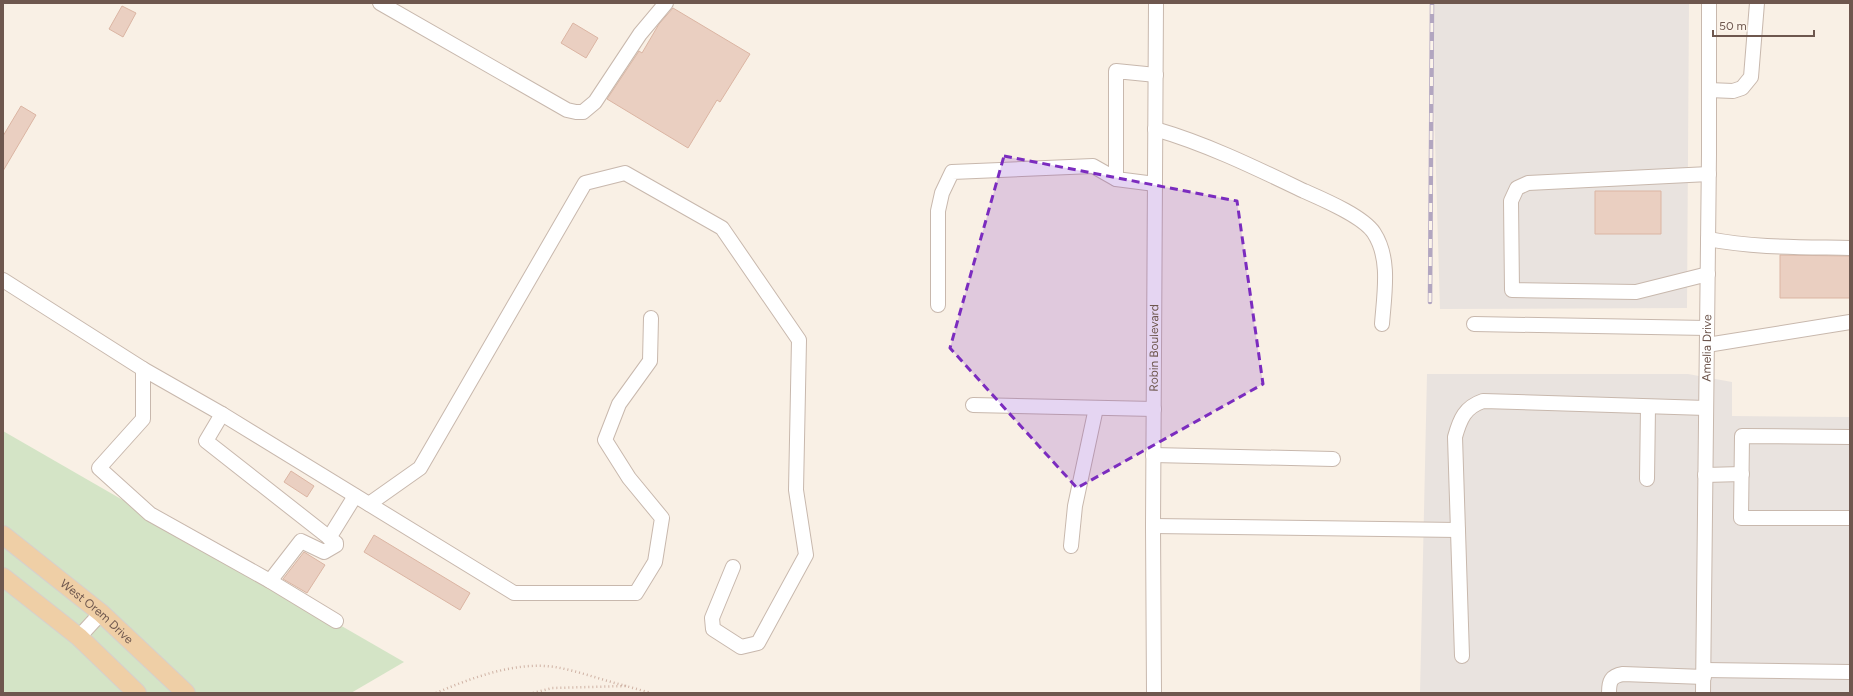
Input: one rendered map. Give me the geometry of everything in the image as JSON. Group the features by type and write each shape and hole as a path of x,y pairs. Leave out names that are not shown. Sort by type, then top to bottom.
{"main road":[{"name":"West Orem Drive","path":"3,535 101,613 186,693"},
{"path":"3,578 79,637 137,693"}],"street":[{"path":"380,3 567,110 583,112 595,102 640,34 666,3"},
{"name":"Robin Boulevard","path":"1154,693 1153,455 1156,3"},
{"name":"Amelia Drive","path":"1703,693 1709,174 1709,3"},
{"path":"1709,90 1733,91 1742,88 1752,76 1757,3"},
{"path":"1116,179 1116,71 1156,75"},
{"path":"1155,129 1180,137 1255,168 1328,202 1360,220 1369,227 1373,231 1381,247 1385,264 1382,324"},
{"path":"938,305 938,211 942,193 952,172 1093,166 1116,179 1155,184"},
{"path":"369,504 420,468 585,183 625,173 722,228 799,340 796,490 806,555 758,643 741,647 713,629 712,618 733,567"},
{"path":"1708,274 1636,292 1512,290 1511,201 1517,188 1528,183 1709,174"},
{"path":"1708,239 1735,244 1764,246 1850,248"},
{"path":"3,280 143,369 222,414 514,593 636,593 654,562 662,518 629,478 605,440 619,404 650,361 651,318"},
{"path":"1707,345 1850,322"},
{"path":"1474,324 1707,328"},
{"path":"143,369 143,419 99,468 150,514 270,581 336,621"},
{"path":"1462,656 1455,437 1458,424 1472,405 1483,402 1706,408"},
{"path":"973,405 1154,409"},
{"path":"1647,479 1648,407"},
{"path":"1071,546 1075,506 1096,408"},
{"path":"222,414 206,441 336,544 325,552 301,541 270,581"},
{"path":"1850,437 1742,436 1741,518 1850,518"},
{"path":"1153,455 1333,459"},
{"path":"1705,475 1742,474"},
{"path":"329,538 355,496"},
{"path":"1153,526 1458,530"},
{"path":"79,637 101,613"},
{"path":"1609,693 1609,681 1614,676 1623,674 1850,672"}],"path":[{"path":"436,693 470,678 518,668 554,667 651,693"},
{"path":"533,693 552,688 626,686"}],"highlighted area":[{"path":"1004,156 1237,201 1263,384 1077,488 950,348"}],"shaded area":[{"path":"1431,3 1689,3 1687,308 1440,309"},
{"path":"1427,374 1688,374 1732,382 1732,416 1850,417 1850,693 1420,693"}],"green space":[{"path":"3,431 404,662 351,693 3,693"}],"building":[{"path":"122,6 136,13 123,37 109,29"},
{"path":"673,8 750,54 720,102 717,100 688,148 607,99 639,51 642,53 659,24"},
{"path":"573,23 598,38 586,58 561,43"},
{"path":"21,106 36,115 3,171 3,136"},
{"path":"1595,191 1661,191 1661,234 1595,234"},
{"path":"1780,255 1850,256 1850,298 1780,298"},
{"path":"291,471 314,486 307,497 284,482"},
{"path":"374,535 470,593 460,610 364,552"},
{"path":"304,552 325,565 307,593 283,579"}],"railway":[{"path":"1430,302 1432,3"}]}
